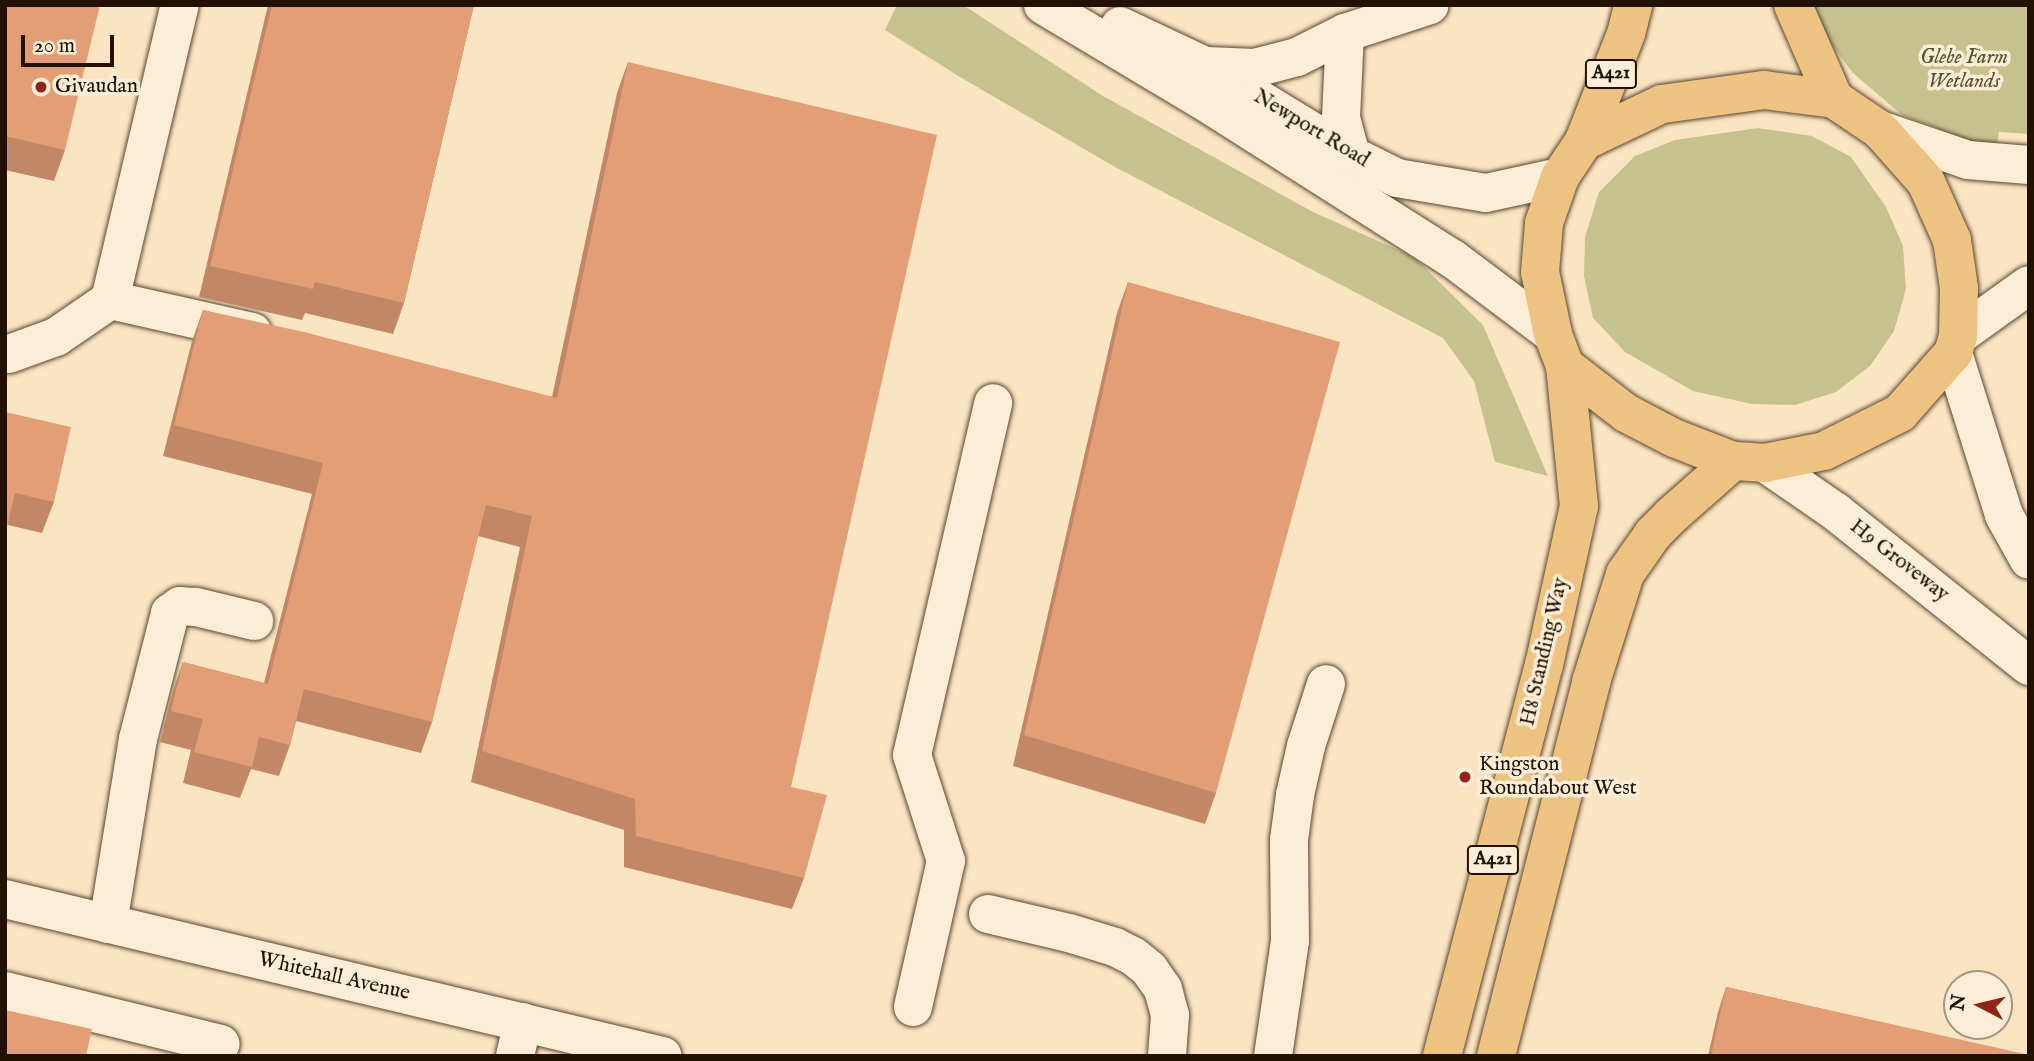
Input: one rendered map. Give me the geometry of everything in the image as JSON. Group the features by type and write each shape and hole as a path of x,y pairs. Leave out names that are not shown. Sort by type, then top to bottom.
{"highway":[{"name":"A421","path":"1584,141 1626,34 1633,5"},
{"path":"1793,5 1834,99"},
{"path":"1559,350 1626,413 1674,438 1749,462 1824,451 1900,413 1955,345 1959,288 1952,240 1926,182 1880,130 1834,99 1764,90 1662,104 1584,141"},
{"name":"H8 Standing Way","path":"1442,1056 1544,664 1578,506 1559,350 1540,272 1544,223 1560,177 1584,141"},
{"name":"A421","path":"1496,1056 1591,682 1615,598 1625,574 1653,534 1749,462"}],"street":[{"path":"9,354 56,337 110,300 180,5"},
{"path":"1042,5 1202,100 1453,259 1559,350"},
{"name":"Newport Road","path":"1077,5 1205,66 1351,155 1397,178 1486,192 1560,177"},
{"path":"1205,66 1255,68 1297,57 1353,22 1430,5"},
{"path":"1351,155 1340,118 1353,22"},
{"path":"1880,130 1968,160 2029,165"},
{"path":"2029,285 1955,345 2004,515 2029,560"},
{"path":"110,300 282,338"},
{"path":"913,1007 946,861 912,755 993,403"},
{"name":"H9 Groveway","path":"1749,462 1836,512 2016,655"},
{"path":"108,924 138,739 170,613 180,606 196,607 254,621"},
{"path":"1273,1056 1290,941 1289,840 1295,795 1306,746 1326,684"},
{"name":"Whitehall Avenue","path":"5,899 108,924 519,1039 663,1056"},
{"path":"988,914 1069,933 1115,947 1133,956 1149,969 1163,989 1170,1015 1167,1056"},
{"path":"5,990 221,1044"}],"green space":[{"path":"897,5 963,5 1103,96 1313,212 1414,257 1483,325 1548,476 1495,462 1474,381 1443,338 1115,167 960,77 885,30"},
{"name":"Glebe Farm Wetlands","path":"1808,5 2029,5 2029,134 1999,132 1996,150 1902,115 1853,73 1814,22"},
{"path":"1758,128 1812,136 1851,157 1886,207 1903,246 1906,289 1894,331 1870,366 1836,392 1795,405 1752,404 1693,391 1625,352 1593,318 1584,276 1585,237 1599,192 1635,156 1675,140"}],"building":[{"name":"Givaudan","path":"5,5 100,5 65,150 5,136"},
{"path":"272,5 474,5 404,303 315,282 313,289 210,266"},
{"path":"628,62 937,135 791,787 827,795 804,878 636,836 635,799 482,751 532,516 486,505 432,722 304,689 290,745 259,737 252,767 194,752 203,719 171,711 183,662 268,684 323,463 174,425 203,310 304,332 557,398"},
{"path":"1128,282 1340,342 1216,793 1024,735"},
{"path":"5,412 71,427 54,502 15,493 5,536"},
{"path":"1726,987 1943,1036 1943,1040 1962,1040 2029,1055 2029,1056 1711,1056"},
{"path":"5,1010 92,1029 86,1056 5,1056"}],"place":[{"name":"Givaudan","path":"41,87"},
{"name":"Kingston Roundabout West","path":"1465,777"}]}
